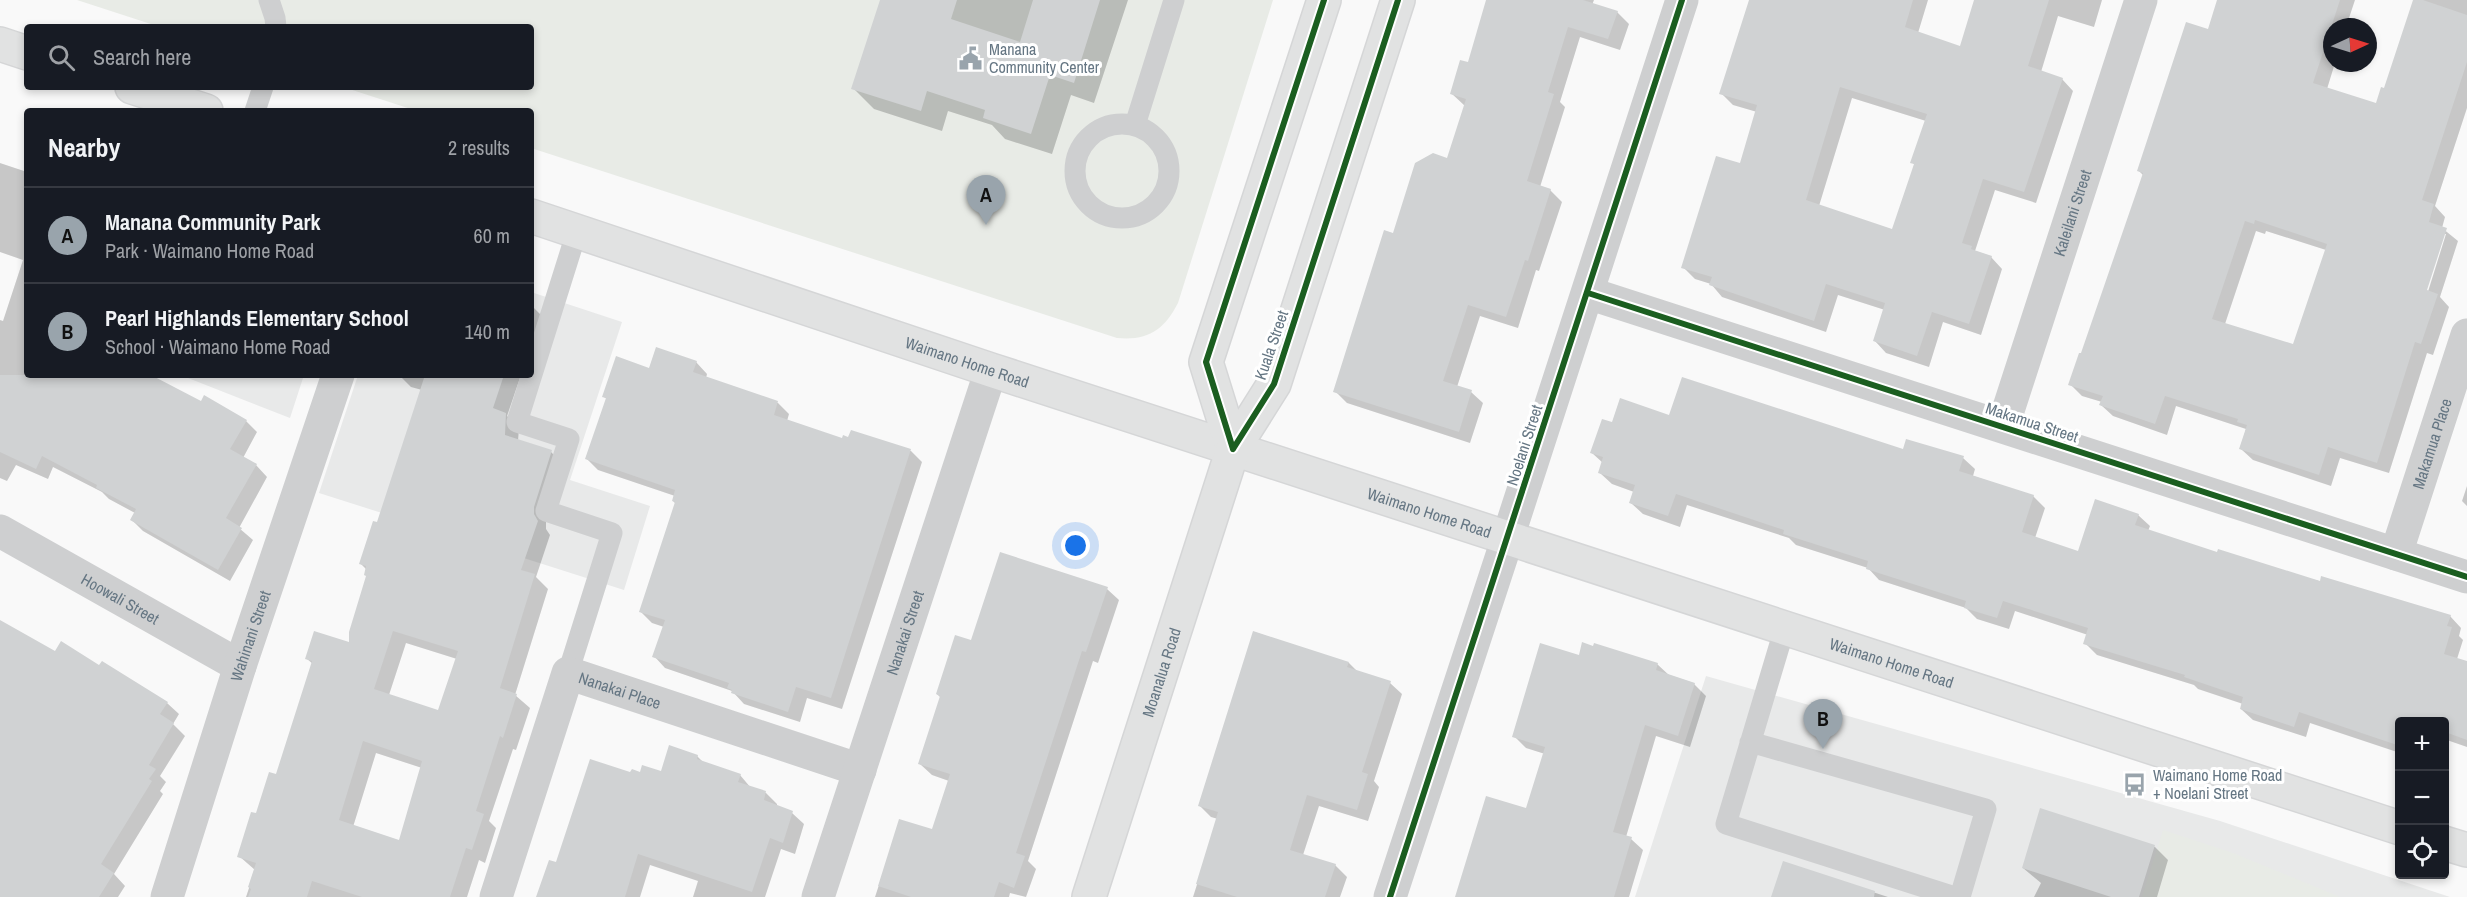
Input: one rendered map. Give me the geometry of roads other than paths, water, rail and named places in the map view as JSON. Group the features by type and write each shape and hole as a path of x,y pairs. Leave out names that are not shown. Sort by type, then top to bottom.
{"main road":[{"path":"1233,449 1206,362 1324,0"},
{"name":"Kuala Street","path":"1233,449 1274,384 1398,0"},
{"path":"0,44 24,52"},
{"path":"141,90 197,108"},
{"name":"Waimano Home Road","path":"534,217 991,370 2395,826"},
{"name":"Moanalua Road","path":"1089,897 1233,449"},
{"path":"2449,844 2467,850"}],"street":[{"name":"Noelani Street","path":"1390,897 1683,0"},
{"name":"Kaleilani Street","path":"2003,426 2141,0"},
{"name":"Makamua Street","path":"1588,293 2467,577"},
{"name":"Makamua Place","path":"2396,554 2467,335"},
{"name":"Nanakai Street","path":"819,897 991,370"},
{"name":"Wahinani Street","path":"167,897 240,666 337,378"},
{"name":"Hoowali Street","path":"0,531 240,666"},
{"name":"Nanakai Place","path":"496,897 568,673 860,770"}],"lane":[{"path":"269,0 276,24"},
{"path":"1135,125 1174,0"},
{"path":"256,108 262,90"},
{"path":"1118,123 1135,125 1150,132 1161,144 1168,160 1169,176 1165,192 1155,205 1142,214 1126,218 1110,216 1095,209 1083,198 1076,183 1080,150 1089,137 1103,128 1118,123"},
{"path":"534,368 577,231"},
{"path":"531,378 517,422 568,439 546,511 612,533 568,673"},
{"path":"1785,627 1726,824 1955,897"},
{"path":"1750,742 1986,808 1960,897"}],"place":[{"name":"Manana Community Center","path":"971,58"},
{"name":"Manana Community Park","path":"986,225"},
{"name":"Pearl Highlands Elementary School","path":"1823,749"},
{"name":"Waimano Home Road + Noelani Street","path":"2135,784"}]}
